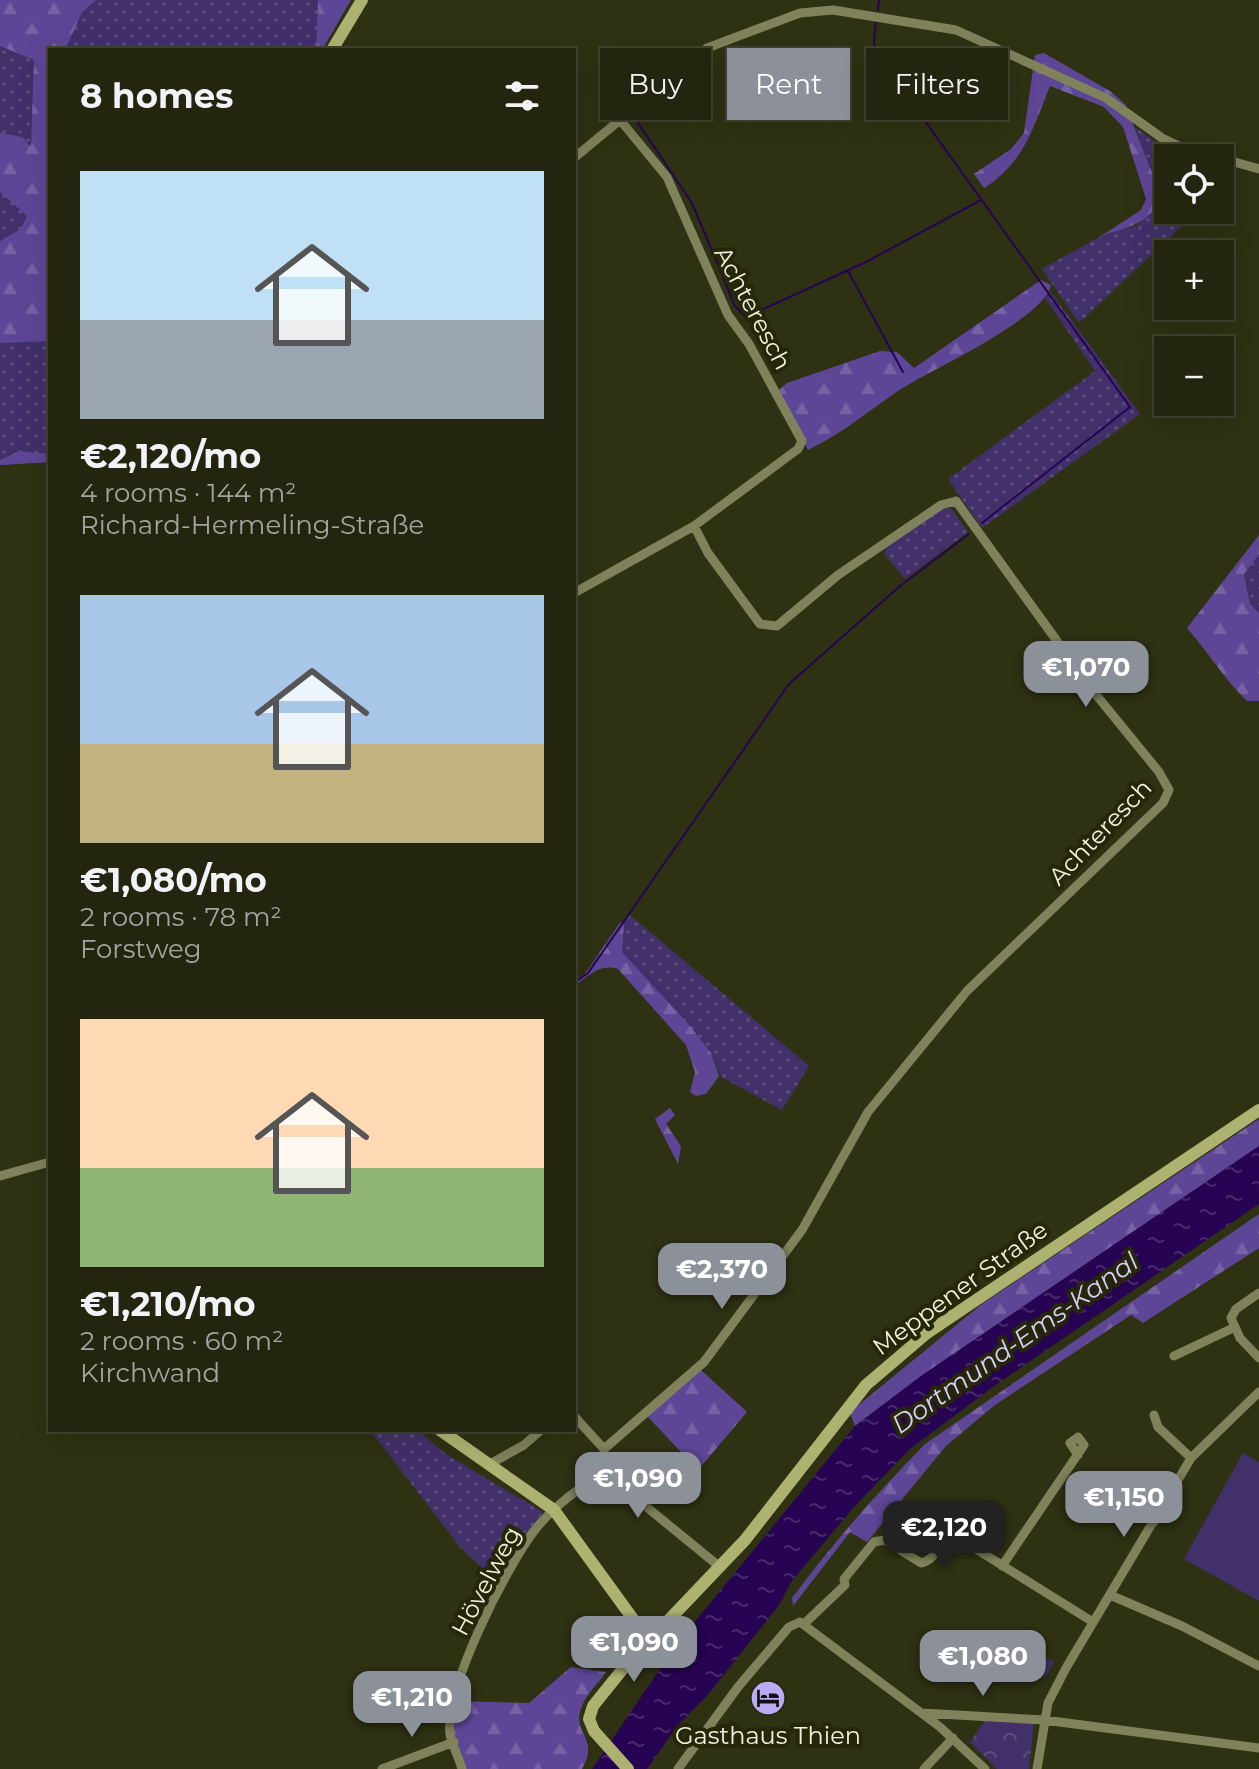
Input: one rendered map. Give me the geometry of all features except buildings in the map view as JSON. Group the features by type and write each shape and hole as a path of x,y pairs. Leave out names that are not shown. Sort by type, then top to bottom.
{"main road":[{"path":"333,48 362,0"},
{"name":"Meppener Straße","path":"628,1769 597,1735 589,1719 593,1706 649,1641 720,1567 843,1411 889,1363 979,1297 1259,1110"},
{"path":"443,1432 554,1510 649,1641"}],"street":[{"path":"707,48 800,13 833,10 956,30 1106,98 1172,143 1259,169"},
{"path":"576,156 620,120"},
{"name":"Achteresch","path":"576,592 694,526 798,449 802,441 749,344 728,315 667,177 620,120"},
{"name":"Achteresch","path":"604,1449 704,1362 802,1230 868,1112 967,991 1163,803 1169,790 1159,772 1093,691 956,501 941,505 838,575 777,626 760,624 708,553 694,526"},
{"path":"0,1176 48,1163"},
{"path":"1259,1293 1236,1309 1231,1318 1233,1328 1259,1358"},
{"path":"1174,1356 1233,1328"},
{"path":"1037,1769 1048,1703 1093,1622 1191,1458 1259,1392"},
{"path":"1154,1415 1158,1427 1191,1458"},
{"path":"576,1418 604,1449 605,1473 720,1567"},
{"path":"490,1464 524,1445 539,1432"},
{"path":"1002,1566 1078,1455"},
{"name":"Hövelweg","path":"462,1769 450,1735 454,1700 478,1636 534,1531 554,1510 605,1473"},
{"path":"1119,1502 1154,1522"},
{"path":"678,1769 738,1687 789,1627 805,1623 832,1601 845,1585 844,1579 879,1540 921,1563 931,1559 946,1537 952,1534 1093,1622"},
{"path":"1110,1595 1182,1626 1259,1666"},
{"path":"805,1623 953,1738 985,1769"},
{"path":"922,1713 939,1711 1044,1720 1259,1748"},
{"path":"924,1769 953,1738"},
{"path":"382,1769 454,1742"}],"green space":[{"path":"0,0 318,0 316,48 48,48 48,462 0,465"},
{"path":"0,0 96,0 82,12 66,48 48,48 48,341 0,343 0,241 21,229 27,216 0,192 0,133 22,137 31,146 34,60 0,46"},
{"path":"318,0 351,0 323,48 316,48"},
{"path":"1044,53 1110,91 1125,104 1154,177 1154,209 1146,218 1101,236 1141,210 1146,199 1123,127 1104,107 1050,86 1026,143 1009,167 984,188 974,174 1011,149 1024,133 1035,55"},
{"path":"1135,127 1159,144 1154,144 1154,177"},
{"path":"1154,204 1154,224 1184,224 1167,240 1154,240 1154,252 1079,323 1042,269 1101,236 1138,225"},
{"path":"1041,280 1051,285 1044,298 1009,328 901,389 808,450 779,390 787,383 880,351 897,352 914,368"},
{"path":"1050,291 1140,414 982,528 948,479 1095,371 1045,298"},
{"path":"20,451 48,454 48,462 0,465 0,460"},
{"path":"951,508 968,532 905,579 884,553 887,547 941,509"},
{"path":"1259,535 1259,554 1244,574 1250,604 1259,613 1259,701 1247,701 1187,628"},
{"path":"1259,554 1259,613 1250,604 1244,573"},
{"path":"630,915 809,1066 782,1110 721,1077 711,1053 631,964 622,952 619,924"},
{"path":"624,923 622,952 711,1053 719,1076 706,1094 696,1096 690,1092 695,1072 686,1045 618,969 600,969 576,985 576,980 585,974 619,924"},
{"path":"670,1108 675,1115 666,1124 681,1146 678,1164 655,1119"},
{"path":"1259,1119 1259,1146 921,1376 855,1426 850,1413 856,1407 982,1304"},
{"path":"1259,1214 1259,1248 1143,1323 1131,1315 995,1405 946,1446 867,1542 850,1532 793,1606 792,1598 823,1558 925,1444"},
{"path":"701,1370 747,1412 698,1470 647,1416"},
{"path":"372,1432 419,1432 447,1455 543,1512 498,1583 460,1547"},
{"path":"1243,1453 1259,1462 1259,1601 1184,1559"},
{"path":"1028,1648 1054,1662 1046,1677 1019,1663"},
{"path":"571,1667 606,1672 583,1704 579,1717 588,1750 582,1769 463,1769 452,1735 456,1701 529,1703"},
{"path":"985,1720 1034,1722 1029,1769 997,1769 970,1742"}],"water":[{"name":"Dortmund-Ems-Kanal","path":"1259,1146 1259,1204 997,1384 910,1449 854,1507 792,1581 779,1605 707,1696 678,1725 647,1769 592,1769 679,1641 855,1426 921,1376"}],"waterway":[{"path":"878,10 879,0"},
{"path":"876,20 874,42 877,54 1130,407 982,523"},
{"path":"636,120 692,203 735,306 746,317 866,262 981,200"},
{"path":"848,271 903,372"},
{"path":"576,982 588,973 789,684 900,586 969,534"}],"place":[{"name":"Gasthaus Thien","path":"768,1698"}]}
